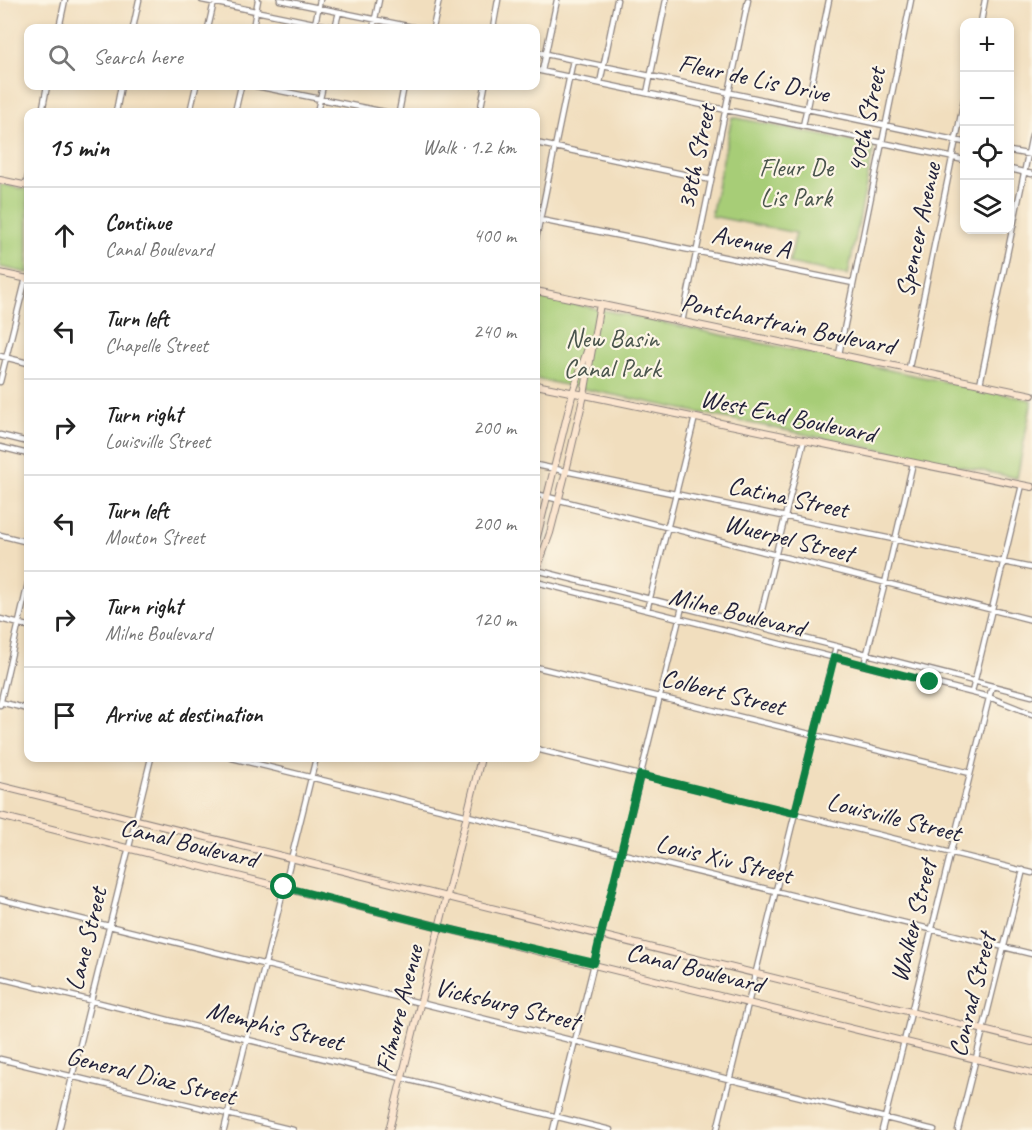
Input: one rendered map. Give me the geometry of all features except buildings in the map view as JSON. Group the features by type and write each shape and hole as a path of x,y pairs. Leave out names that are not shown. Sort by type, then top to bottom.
{"main road":[{"path":"0,180 24,185"},
{"path":"0,273 24,278"},
{"name":"Pontchartrain Boulevard","path":"540,292 1032,395"},
{"path":"540,561 559,500 584,395 600,304"},
{"path":"540,527 573,392 594,332"},
{"name":"West End Boulevard","path":"540,386 1032,487"},
{"name":"Filmore Avenue","path":"389,1130 480,762"},
{"name":"Canal Boulevard","path":"0,786 1032,1042"},
{"name":"Canal Boulevard","path":"0,816 1032,1072"}],"street":[{"path":"60,24 65,0"},
{"path":"134,24 139,0"},
{"path":"202,0 315,24 320,0"},
{"path":"254,24 258,0"},
{"path":"280,0 396,24"},
{"path":"374,24 379,0"},
{"path":"434,24 439,0"},
{"path":"494,24 498,0"},
{"path":"542,71 557,0"},
{"path":"600,83 617,0"},
{"path":"647,93 666,0"},
{"name":"38th Street","path":"682,322 748,0"},
{"path":"803,126 830,0"},
{"name":"40th Street","path":"839,354 912,0"},
{"path":"982,18 985,0"},
{"path":"209,24 214,1"},
{"path":"337,24 339,12"},
{"name":"Fleur de Lis Drive","path":"540,53 960,141"},
{"path":"540,210 573,60"},
{"name":"Fleur de Lis Drive","path":"542,71 960,159"},
{"path":"43,108 46,90"},
{"path":"117,108 120,90"},
{"path":"191,108 195,90"},
{"path":"237,108 240,90"},
{"path":"276,90 365,108"},
{"path":"317,108 321,90"},
{"path":"400,108 403,90"},
{"path":"481,108 484,90"},
{"name":"Spencer Avenue","path":"909,369 960,120"},
{"path":"980,384 1024,172 1030,155 1032,135"},
{"path":"540,144 711,180"},
{"path":"1014,152 1030,155"},
{"path":"1014,170 1032,174"},
{"name":"Avenue A","path":"540,219 853,283"},
{"path":"0,381 3,357 24,289"},
{"path":"3,357 24,362"},
{"path":"647,610 695,417"},
{"path":"0,435 24,441"},
{"path":"758,626 804,440"},
{"path":"0,447 24,453"},
{"path":"864,665 913,463"},
{"name":"Catina Street","path":"540,466 1032,568"},
{"path":"972,692 1022,485"},
{"name":"Wuerpel Street","path":"540,495 1032,620"},
{"path":"0,535 24,541"},
{"name":"Milne Boulevard","path":"540,572 1032,696"},
{"name":"Milne Boulevard","path":"540,583 972,692 1032,714"},
{"path":"24,600 0,703 24,707"},
{"path":"553,1130 682,607"},
{"path":"0,619 24,625"},
{"path":"717,1130 836,646"},
{"name":"Colbert Street","path":"540,668 970,773"},
{"name":"Walker Street","path":"882,1130 992,686"},
{"name":"Louisville Street","path":"540,750 1032,873"},
{"name":"Lane Street","path":"59,1130 150,762"},
{"name":"Louis Xiv Street","path":"249,762 1032,954"},
{"path":"224,1130 315,762"},
{"name":"Conrad Street","path":"958,1130 1023,870"},
{"name":"Vicksburg Street","path":"0,898 934,1130"},
{"name":"Memphis Street","path":"0,978 610,1130"},
{"name":"General Diaz Street","path":"0,1059 293,1130"}],"green space":[{"name":"Fleur De Lis Park","path":"732,117 874,146 848,275 789,263 796,233 711,216"},
{"path":"0,184 24,189 24,272 0,267"},
{"name":"New Basin Canal Park","path":"540,297 1032,400 1017,478 540,380"}],"route":[{"path":"284,887 594,963 640,775 795,813 834,657 930,682"}]}
